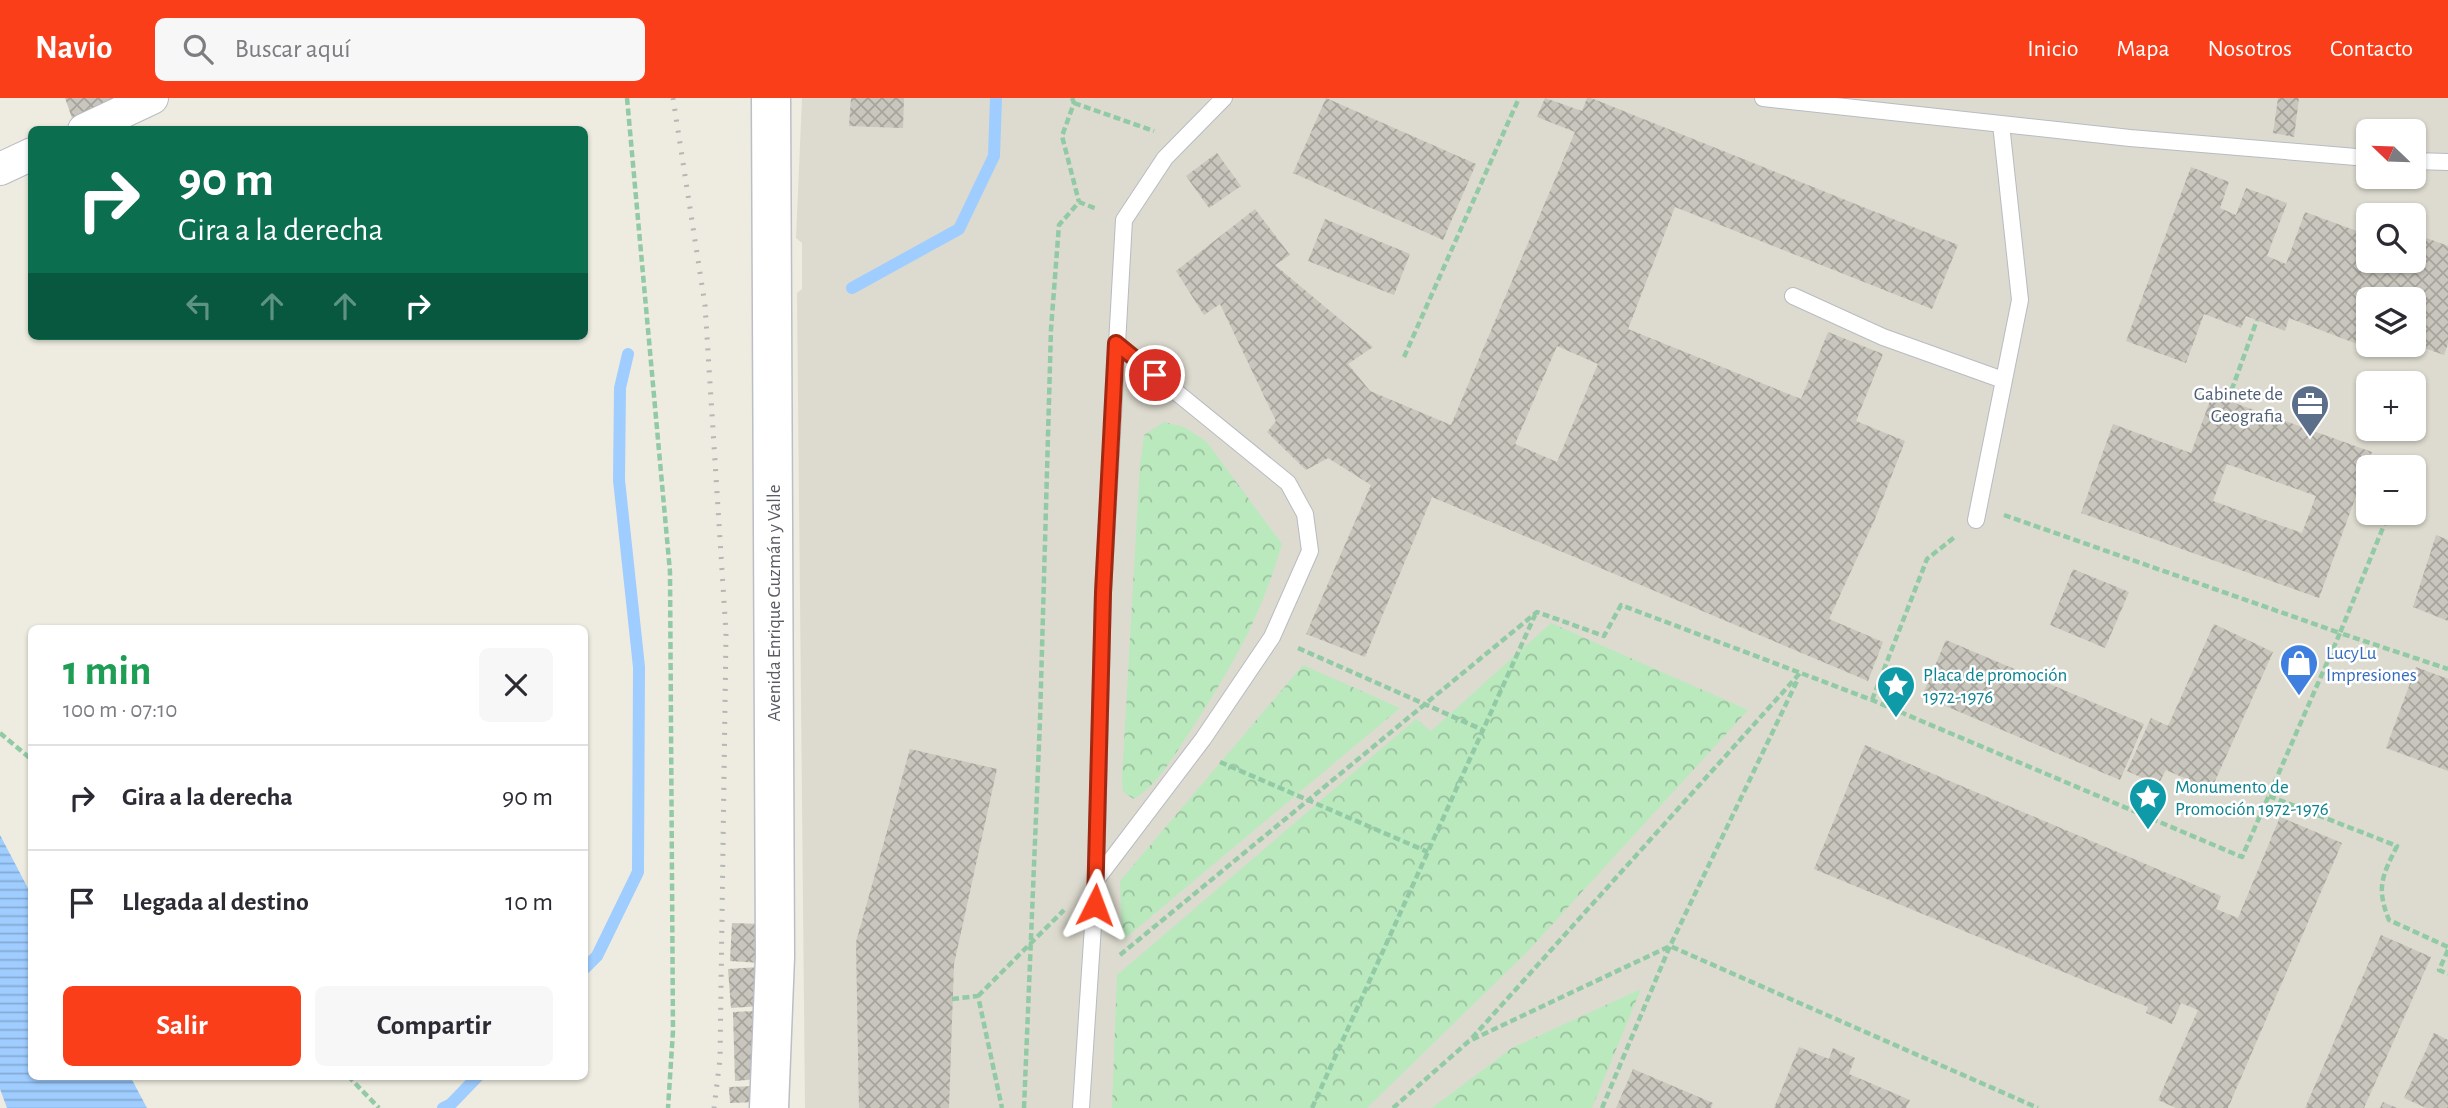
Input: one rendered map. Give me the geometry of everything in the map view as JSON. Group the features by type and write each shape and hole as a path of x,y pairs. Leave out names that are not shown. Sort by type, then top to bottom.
{"street":[{"path":"92,126 152,98"},
{"name":"Avenida Enrique Guzmán y Valle","path":"769,1108 775,957 771,98"},
{"path":"0,169 28,156"}],"lane":[{"path":"1081,1108 1096,880 1103,593 1124,220 1165,158 1224,98"},
{"path":"1763,98 2001,124 2356,157"},
{"path":"1977,513 2020,300 2001,124"},
{"path":"2426,161 2448,162"},
{"path":"1793,296 1883,337 2003,380"},
{"path":"1096,880 1195,750 1272,637 1310,551 1305,514 1288,483 1116,343"}],"path":[{"path":"627,98 670,572 673,1031 668,1108"},
{"path":"1404,357 1519,98"},
{"path":"1079,202 1062,136 1073,100 1181,140"},
{"path":"1079,202 1124,220"},
{"path":"1024,1108 1041,706 1051,329 1059,225 1079,202"},
{"path":"2228,400 2257,320"},
{"path":"1872,700 1927,559 1977,513 2448,668"},
{"path":"1536,612 1604,636 1621,605 1801,671 2242,857 2384,525"},
{"path":"1089,980 1536,612"},
{"path":"1312,1108 1536,612"},
{"path":"1272,637 1483,730"},
{"path":"1602,1108 1670,946 1801,671"},
{"path":"1393,1108 1469,1041 1801,671"},
{"path":"0,733 28,757"},
{"path":"1195,750 1428,852"},
{"path":"2269,796 2397,846 2385,870 2379,896 2389,920 2448,948 2439,970 2448,974"},
{"path":"952,999 978,996 1096,880"},
{"path":"1469,1041 1670,946 2038,1108"},
{"path":"978,996 1002,1108"},
{"path":"352,1080 379,1108"}],"shaded area":[{"path":"802,98 2448,98 2448,1108 805,1108 797,293 802,289 802,243 796,238"}],"green space":[{"path":"1164,422 1184,427 1206,441 1282,544 1264,596 1232,664 1165,769 1134,799 1123,792 1122,777 1140,464 1144,435"},
{"path":"1551,623 1748,710 1528,951 1367,1108 1112,1108 1117,975 1416,719 1431,731"},
{"path":"1303,665 1400,708 1122,941 1120,881"},
{"path":"1641,989 1592,1108 1432,1108 1512,1048"}],"water":[{"path":"0,835 28,888 28,1080 132,1080 147,1108 7,1108 0,1089"}],"building":[{"path":"65,98 121,98 122,102 72,118"},
{"path":"851,98 904,98 903,128 849,126"},
{"path":"1326,98 1476,164 1443,240 1293,173"},
{"path":"1545,98 1582,111 1587,98 1591,98 1958,245 1932,309 1675,207 1628,329 1801,399 1828,332 1883,354 1856,421 1905,441 1875,519 1829,619 1883,642 1868,681 1432,497 1365,657 1306,634 1371,485 1328,458 1306,470 1267,432 1276,421 1220,304 1204,315 1176,271 1255,209 1290,255 1275,265 1373,347 1348,364 1370,391 1451,425 1575,132 1537,117","holes":["1557,346 1598,364 1557,462 1515,444"]},
{"path":"2278,98 2299,98 2294,137 2273,133"},
{"path":"1217,153 1241,186 1209,208 1186,176"},
{"path":"2191,167 2229,182 2220,208 2236,215 2246,188 2287,203 2267,256 2286,264 2305,212 2356,231 2356,273 2426,273 2426,238 2448,246 2448,344 2444,355 2426,349 2426,287 2356,287 2356,344 2289,318 2285,331 2246,316 2241,328 2204,314 2186,363 2126,341"},
{"path":"1325,219 1410,254 1394,295 1308,261"},
{"path":"2212,395 2372,452 2371,455 2356,455 2356,496 2319,598 2081,513 2113,424 2191,453","holes":["2227,464 2316,496 2302,533 2213,501"]},
{"path":"2436,535 2448,540 2448,621 2413,607"},
{"path":"2073,569 2129,592 2105,648 2050,625"},
{"path":"2214,624 2273,652 2211,790 2166,770 2158,785 2127,771 2151,718 2168,726"},
{"path":"1946,640 2144,724 2120,780 1922,696"},
{"path":"2416,667 2448,679 2448,771 2386,748"},
{"path":"1865,745 2221,896 2216,909 2238,918 2280,817 2342,843 2228,1108 2176,1108 2158,1100 2198,1010 2181,1003 2172,1024 2146,1013 2148,1007 1814,869"},
{"path":"910,749 997,769 954,964 949,1108 859,1108 856,942"},
{"path":"732,923 762,924 760,963 730,961"},
{"path":"2381,935 2431,957 2364,1108 2305,1108"},
{"path":"759,967 761,1006 731,1008 728,969"},
{"path":"755,1011 758,1079 735,1081 733,1012"},
{"path":"2434,1033 2448,1040 2448,1108 2426,1108 2404,1098"},
{"path":"1799,1047 1829,1059 1833,1048 1855,1058 1849,1074 1910,1100 1906,1108 1774,1108"},
{"path":"1633,1069 1713,1103 1711,1108 1616,1108"},
{"path":"756,1086 756,1102 730,1103 729,1087"},
{"path":"2383,1102 2397,1108 2380,1108"}],"waterway":[{"path":"852,288 959,229 994,156 996,98"},
{"path":"588,965 597,956 638,872 639,667 619,480 620,388 628,354"},
{"path":"443,1108 451,1104 474,1080"}],"railway":[{"path":"673,98 705,305 726,633 720,1059 714,1108"}],"place":[{"name":"Gabinete de Geografia","path":"2310,438"},
{"name":"LucyLu Impresiones","path":"2299,697"},
{"name":"Placa de promoción 1972-1976","path":"1896,719"},
{"name":"Monumento de Promoción 1972-1976","path":"2148,831"}],"route":[{"path":"1095,905 1103,593 1116,343 1155,375"}]}
